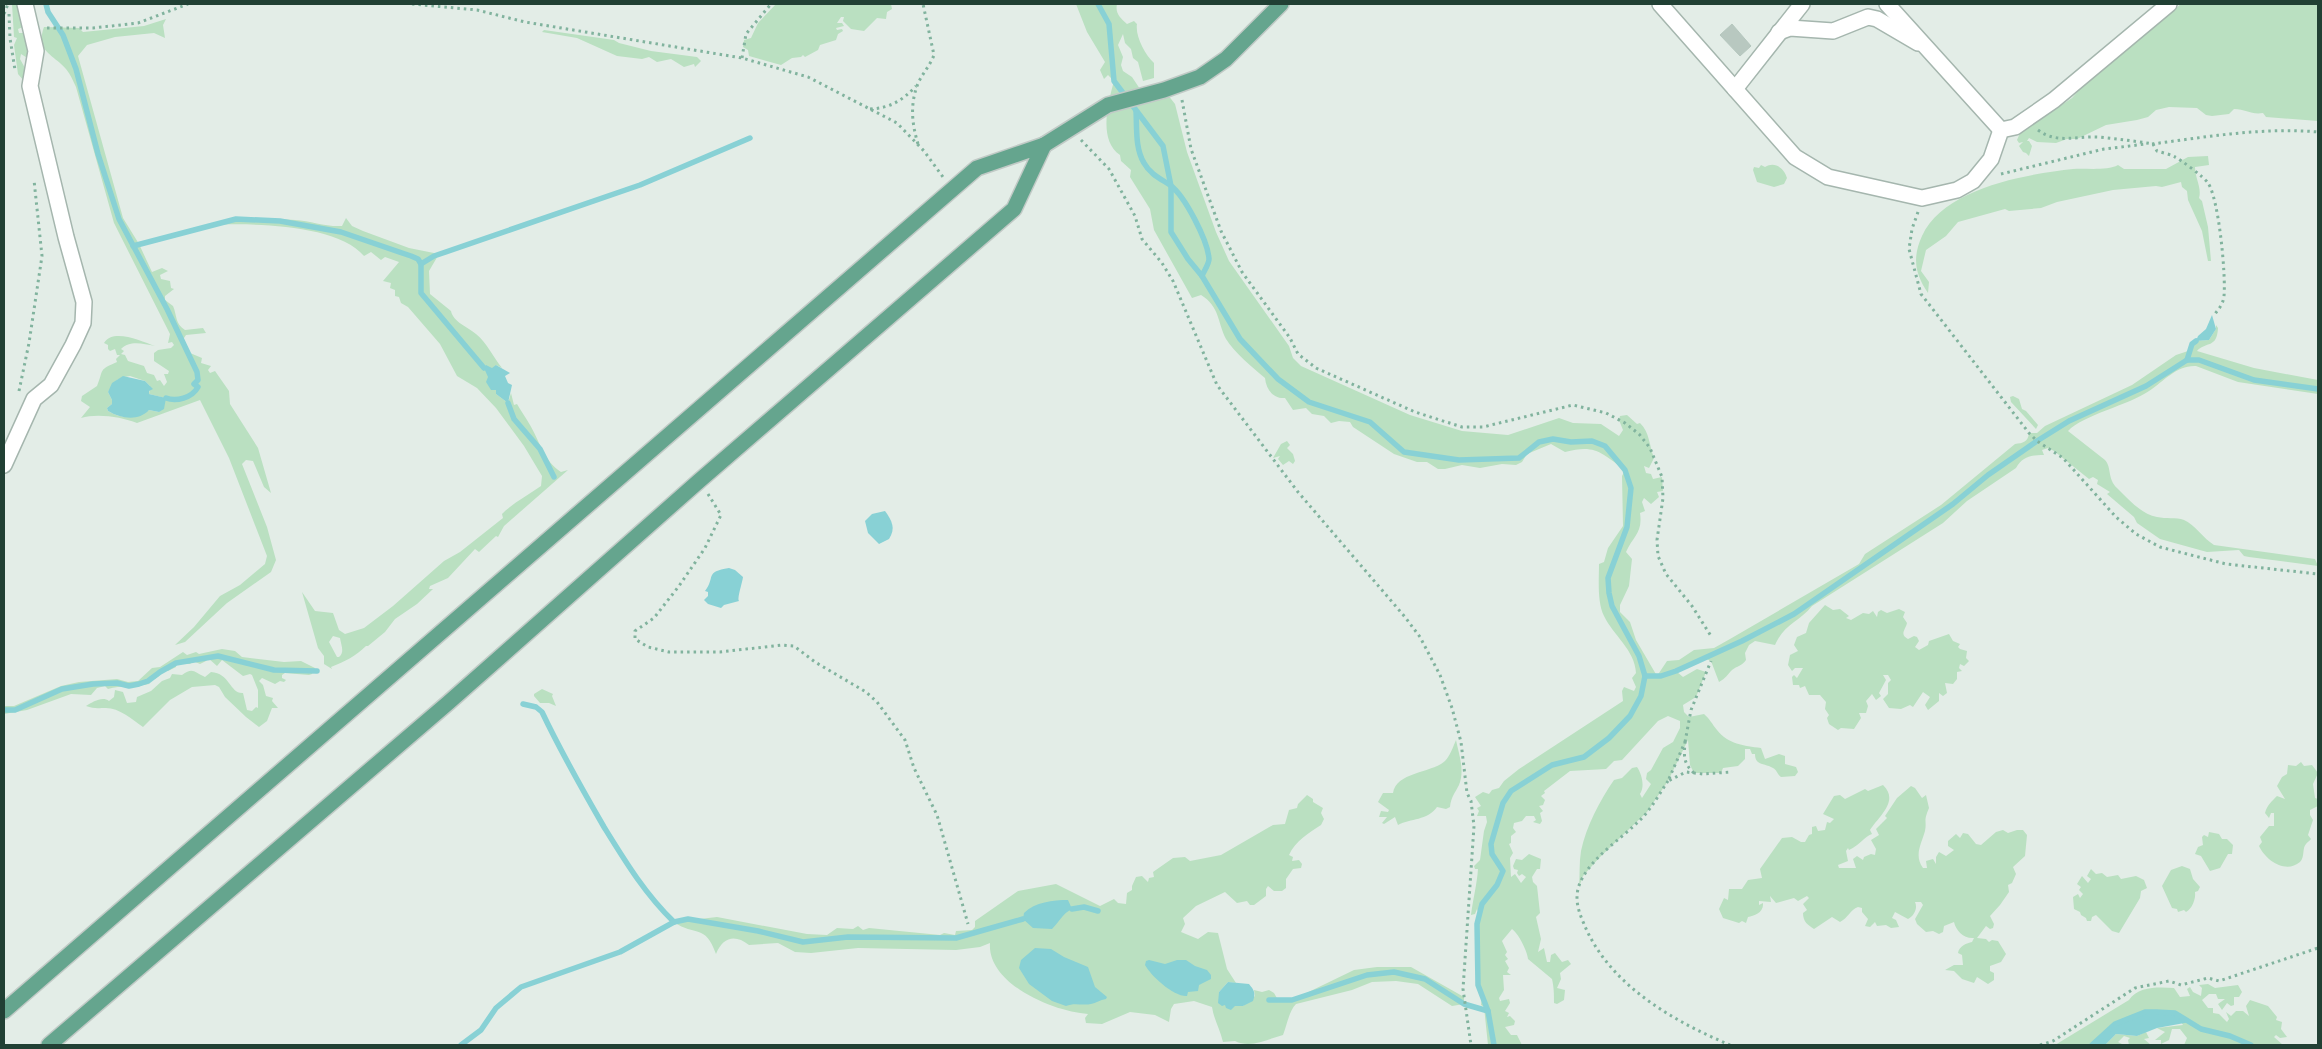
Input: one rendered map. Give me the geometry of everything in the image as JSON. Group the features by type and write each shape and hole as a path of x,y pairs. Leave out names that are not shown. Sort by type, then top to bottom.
{"main road":[{"path":"4,1011 977,168 1044,145 1068,128 1108,105 1200,77 1226,59 1281,4"},
{"path":"50,1045 448,703 699,480 1014,209 1044,145"}],"street":[{"path":"4,465 34,399 50,384 83,323 84,302 30,86 36,51 25,4"},
{"path":"1660,4 1795,157 1828,177 1922,198 1957,190 1973,181 1991,159 2008,128 2054,100 2169,4"},
{"path":"1735,89 1802,4"},
{"path":"1887,4 2008,128"},
{"path":"1779,32 1790,28 1833,31 1868,17 1877,20 1930,50"}],"path":[{"path":"4,14 7,4"},
{"path":"7,4 15,71 30,86"},
{"path":"31,26 79,28 138,23 188,4"},
{"path":"412,4 478,10 525,22 742,58 808,77 897,123 918,144 953,189"},
{"path":"742,58 746,34 772,4"},
{"path":"869,108 883,108 896,104 917,85 934,55 923,4"},
{"path":"917,85 912,113 918,144"},
{"path":"1171,87 1221,231 1242,272 1290,338 1298,354 1316,368 1414,412 1462,427 1483,427 1573,405 1606,413 1625,423 1639,434 1650,448 1662,477 1663,498 1656,540 1658,556 1666,574 1692,606 1711,636"},
{"path":"2008,128 2030,126 2045,136 2056,138 2096,137 2153,144"},
{"path":"1068,128 1101,159 1120,187 1135,216 1142,239 1162,263 1173,281 1217,385 1298,492 1405,616 1420,637 1440,675 1452,708 1461,742 1467,793 1471,801 1474,826 1463,989 1471,1045"},
{"path":"1973,181 2104,149 2232,134 2304,130 2318,132"},
{"path":"2153,144 2157,151 2179,159 2203,177 2209,184 2221,242 2224,296 2221,306 2213,316"},
{"path":"18,398 29,343 42,256 33,170"},
{"path":"1922,198 1912,229 1909,249 1921,294 2037,442 2063,458 2116,517 2136,534 2160,547 2226,564 2318,574"},
{"path":"699,480 721,515 706,548 691,571 654,618 635,632 635,639 648,647 669,652 720,652 782,645 794,646 814,662 866,692 877,702 905,740 914,768 937,815 968,924"},
{"path":"1694,773 1686,766 1684,760 1686,742 1691,710 1710,661"},
{"path":"1686,742 1668,781 1640,820 1599,858 1583,876 1576,898 1577,908 1588,933 1599,951 1622,979 1638,994 1664,1012 1730,1045"},
{"path":"1668,781 1686,772 1731,772"},
{"path":"2040,1045 2053,1041 2135,988 2169,981 2181,984 2208,978 2219,981 2318,948"}],"green space":[{"path":"12,4 18,4 25,19 22,24 23,27 18,29 19,33 24,33 29,49 29,59 21,54 20,59 25,68 29,65 24,81 18,74 14,45 17,38 14,37"},
{"path":"776,4 891,4 892,9 887,12 886,19 877,18 864,31 851,29 843,21 844,17 841,17 837,23 842,23 844,26 836,28 843,31 838,34 836,40 820,45 818,50 805,57 803,55 792,58 781,65 749,56 748,50 743,47 744,40 751,38 758,23"},
{"path":"1076,4 1117,4 1117,13 1122,20 1127,24 1134,21 1137,24 1141,45 1154,63 1154,78 1143,81 1138,62 1133,58 1131,49 1125,43 1123,34 1118,45 1123,57 1121,65 1123,71 1132,77 1144,95 1164,90 1175,104 1187,152 1216,232 1229,261 1289,346 1293,358 1301,366 1410,415 1462,431 1508,435 1559,418 1573,423 1601,424 1619,436 1623,430 1619,420 1620,416 1627,415 1637,424 1640,423 1648,435 1654,458 1649,468 1644,466 1646,473 1651,474 1653,479 1662,477 1663,491 1657,492 1659,497 1651,504 1644,498 1642,502 1645,511 1640,513 1639,530 1626,552 1632,559 1629,586 1620,605 1620,612 1630,622 1636,640 1657,676 1667,661 1679,660 1694,650 1714,648 1859,564 1865,554 1941,505 2015,444 2025,442 2029,433 2037,433 2045,426 2132,385 2176,355 2191,350 2196,341 2209,340 2216,329 2216,325 2218,328 2216,339 2197,351 2254,368 2318,380 2318,394 2238,382 2196,366 2189,366 2171,374 2140,396 2084,420 2068,431 2105,460 2114,484 2130,501 2146,513 2157,517 2184,520 2214,545 2315,559 2318,566 2244,556 2239,550 2207,552 2160,539 2137,523 2134,517 2107,494 2110,492 2097,484 2098,480 2093,477 2089,479 2054,451 2048,448 2042,450 2044,455 2031,456 2025,459 2016,468 1967,501 1943,523 1812,606 1783,632 1775,645 1755,641 1749,645 1745,653 1746,660 1719,682 1711,661 1704,658 1676,671 1683,677 1697,669 1706,672 1696,697 1683,705 1684,712 1689,717 1704,714 1721,735 1743,745 1761,748 1765,759 1779,754 1785,756 1785,764 1796,767 1798,772 1795,776 1781,777 1770,766 1757,761 1755,754 1752,754 1750,749 1745,749 1745,759 1738,766 1723,768 1721,773 1694,773 1690,765 1688,740 1668,781 1647,812 1599,858 1583,876 1579,887 1581,851 1586,833 1599,805 1614,780 1622,778 1632,768 1637,767 1642,780 1642,791 1640,794 1642,798 1651,784 1646,779 1647,773 1651,770 1663,748 1673,742 1680,728 1680,721 1668,716 1658,721 1622,760 1614,761 1606,769 1570,771 1544,791 1545,793 1541,796 1545,800 1543,805 1539,806 1543,811 1540,813 1542,821 1540,824 1533,822 1536,820 1534,816 1526,816 1522,821 1514,823 1513,828 1516,832 1511,836 1511,843 1509,844 1513,853 1510,858 1511,877 1515,874 1521,883 1526,877 1522,874 1519,876 1518,870 1514,869 1513,866 1516,859 1522,860 1529,854 1541,859 1540,869 1537,869 1532,877 1533,882 1537,886 1540,913 1536,917 1541,939 1538,952 1544,948 1547,962 1550,962 1551,955 1555,953 1562,962 1568,960 1571,964 1560,973 1561,979 1557,988 1565,990 1564,1000 1557,1004 1554,1003 1552,979 1528,959 1522,943 1512,929 1502,941 1507,952 1505,955 1508,959 1505,961 1509,968 1507,972 1511,975 1503,975 1504,990 1499,998 1500,1001 1509,999 1510,1003 1505,1011 1509,1013 1507,1017 1510,1016 1515,1021 1514,1025 1505,1027 1511,1035 1517,1035 1522,1045 1488,1045 1484,1007 1481,1005 1482,996 1478,985 1477,924 1479,915 1477,909 1475,914 1471,915 1478,869 1475,869 1474,866 1480,860 1487,822 1486,816 1477,816 1479,811 1477,808 1481,806 1475,797 1483,792 1489,794 1492,790 1499,788 1504,781 1519,769 1623,701 1622,691 1624,687 1634,691 1636,687 1632,678 1636,673 1632,657 1604,616 1600,604 1599,590 1599,564 1604,562 1608,548 1623,526 1622,476 1625,470 1598,452 1584,449 1565,452 1551,444 1527,454 1522,462 1516,465 1502,464 1480,468 1462,465 1438,469 1427,462 1417,462 1394,454 1353,427 1350,422 1339,421 1331,423 1324,416 1312,414 1306,408 1293,410 1285,398 1274,395 1267,386 1265,378 1249,365 1229,344 1212,304 1201,295 1192,298 1154,230 1150,209 1130,177 1131,170 1121,161 1120,155 1113,148 1109,140 1106,121 1114,81 1108,75 1104,79 1100,70 1105,62 1087,32"},
{"path":"2181,4 2318,4 2318,121 2266,117 2263,113 2234,109 2229,114 2212,116 2206,115 2197,108 2169,107 2156,110 2148,117 2106,125 2077,139 2067,139 2056,143 2037,142 2029,138 2027,141 2032,146 2029,156 2023,152 2019,146 2023,142 2019,143 2017,140 2023,126 2030,126 2072,98 2089,79"},
{"path":"166,19 163,25 165,38 154,33 115,37 87,45 78,56 123,218 139,244 152,272 162,268 168,271 160,275 161,279 170,281 171,288 174,289 165,296 165,300 173,306 179,325 185,330 203,328 206,333 186,335 182,341 190,353 202,358 201,363 211,366 208,370 210,373 215,371 229,391 230,404 258,448 271,493 264,487 253,461 246,460 242,464 267,527 276,560 271,572 227,603 185,642 175,645 194,627 220,596 240,585 265,564 267,556 229,458 200,400 137,423 109,416 81,418 90,407 81,401 82,396 97,386 104,369 117,362 116,359 120,355 117,355 115,349 110,351 108,349 108,345 104,343 108,339 114,336 128,337 155,346 137,343 128,344 121,349 124,351 121,354 125,355 128,361 144,366 147,373 154,375 157,381 160,380 164,386 167,382 164,374 168,374 169,371 154,361 154,353 158,350 171,348 174,345 172,342 168,343 170,334 114,223 76,87 68,71 47,52 42,42 44,27 79,28 83,32 144,26","holes":["130,376 145,381 150,386 149,394 165,398 159,412 149,410 139,415 123,417 108,411 107,408 112,404 108,392 116,381"]},
{"path":"544,30 614,40 651,51 697,57 701,61 695,67 694,64 684,67 671,59 657,62 649,57 642,59 617,56 577,38 542,32"},
{"path":"2208,156 2209,165 2195,167 2200,190 2199,198 2202,201 2208,227 2211,261 2208,261 2202,231 2188,200 2187,191 2182,187 2181,182 2162,187 2113,190 2057,202 2041,208 2009,211 2005,209 1958,222 1946,236 1926,250 1921,271 1929,282 1928,293 1920,279 1916,266 1917,252 1922,236 1933,220 1948,206 1988,186 2033,175 2073,169 2102,169 2118,165 2124,169 2166,169 2188,157"},
{"path":"1761,165 1765,167 1776,165 1784,171 1787,178 1784,184 1774,187 1757,182 1753,170 1754,167 1759,168"},
{"path":"346,218 352,226 363,231 409,248 439,254 429,271 430,294 483,342 502,368 496,365 496,394 508,403 511,393 514,405 517,404 550,462 561,472 568,470 504,526 498,537 496,536 479,552 475,549 448,578 430,586 429,589 433,589 417,604 395,619 385,632 354,656 331,667 332,669 324,664 324,656 318,648 302,592 315,611 333,613 339,630 345,634 364,628 393,606 444,561 460,552 503,518 502,514 511,506 541,486 542,476 524,446 496,408 477,388 457,376 440,344 408,307 401,303 399,297 395,296 395,290 390,288 391,283 383,281 399,262 385,257 381,260 371,252 364,256 352,245 335,237 315,232 270,225 212,225 232,221 264,219 295,220 330,226 342,226","holes":["333,636 340,638 342,651 341,655 337,657 329,642"]},
{"path":"2013,396 2019,399 2022,409 2038,425 2036,429 2011,402 2010,397"},
{"path":"1287,441 1290,445 1287,448 1293,454 1295,461 1293,464 1289,461 1283,465 1278,459 1280,456 1273,458 1281,444"},
{"path":"1825,605 1833,610 1840,609 1849,616 1846,618 1851,620 1863,613 1869,614 1873,611 1877,617 1878,612 1881,610 1887,613 1899,609 1905,612 1903,617 1907,623 1904,635 1908,639 1914,636 1917,637 1919,641 1915,647 1919,650 1928,645 1929,641 1949,634 1953,641 1960,644 1958,647 1960,649 1967,651 1966,658 1969,661 1964,666 1960,664 1959,668 1962,671 1957,672 1957,679 1953,684 1945,683 1947,693 1943,696 1939,693 1939,701 1928,710 1925,705 1930,697 1923,692 1913,707 1910,705 1901,709 1889,708 1883,699 1888,694 1888,683 1891,680 1888,675 1883,675 1886,680 1879,693 1881,696 1876,700 1872,694 1866,701 1868,706 1866,713 1859,713 1861,718 1854,729 1841,728 1838,730 1829,724 1827,718 1829,715 1825,709 1826,702 1820,695 1809,695 1805,686 1800,688 1799,685 1793,685 1792,677 1794,675 1797,678 1803,668 1795,668 1792,671 1788,665 1790,655 1798,651 1794,645 1797,637 1806,633 1809,623"},
{"path":"222,649 235,651 242,657 284,662 301,661 315,668 312,674 309,675 285,673 282,675 282,678 286,680 284,682 280,681 275,684 262,678 259,681 263,685 266,696 273,698 272,701 278,708 272,708 267,721 259,727 225,697 219,687 215,685 192,687 170,700 143,727 125,714 111,708 86,706 100,699 109,701 114,697 115,690 123,692 127,703 136,702 137,697 151,691 162,681 170,678 172,674 182,675 191,671 205,677 211,672 217,673 226,679 235,690 243,693 247,710 252,711 256,707 258,708 258,690 252,675 243,676 222,660 217,666 208,658 200,664 193,661 190,664 176,664 176,667 168,671 165,669 160,672 159,676 152,679 149,684 108,689 105,686 97,688 91,695 71,694 27,710 4,714 4,706 14,706 61,686 79,682 117,679 128,682 138,681 152,668 160,667 183,652 187,655"},
{"path":"542,689 553,694 556,706 549,703 540,703 534,696 534,694"},
{"path":"1456,740 1461,762 1461,779 1450,807 1446,809 1437,807 1429,815 1398,825 1395,817 1384,824 1382,823 1387,817 1379,817 1381,811 1388,812 1389,810 1378,802 1383,793 1393,793 1396,786 1407,777 1445,761"},
{"path":"2301,762 2304,766 2312,765 2318,773 2313,784 2315,798 2318,799 2318,806 2310,810 2313,820 2308,835 2311,839 2306,843 2302,860 2289,867 2277,864 2266,857 2259,846 2262,842 2260,837 2269,826 2274,826 2274,813 2271,813 2269,818 2265,813 2268,805 2277,796 2285,799 2277,786 2282,777 2287,774 2288,765 2296,766"},
{"path":"1883,785 1888,791 1889,797 1886,809 1870,830 1872,834 1853,848 1849,850 1848,848 1846,851 1848,861 1838,865 1839,868 1856,868 1853,859 1857,856 1863,860 1864,857 1871,854 1875,855 1876,849 1871,840 1879,835 1876,829 1887,818 1885,816 1897,798 1911,786 1915,788 1922,798 1926,795 1929,808 1919,854 1920,863 1923,868 1927,868 1926,861 1933,859 1936,864 1936,857 1939,852 1946,856 1954,850 1948,846 1948,841 1956,834 1960,838 1963,833 1968,834 1976,844 1981,845 1996,832 2003,830 2008,833 2023,830 2027,835 2025,856 2013,867 2016,874 2012,883 2008,885 2009,892 1990,916 1994,924 1993,928 1990,929 1986,926 1977,938 1986,939 1989,942 1992,940 1998,941 2006,954 2001,962 1990,966 1990,971 1994,973 1994,980 1988,984 1977,977 1974,983 1962,979 1954,971 1945,970 1954,965 1963,965 1962,955 1958,953 1960,948 1972,942 1974,938 1961,934 1954,922 1944,926 1943,932 1939,934 1933,931 1926,932 1917,924 1915,919 1923,905 1921,902 1915,902 1915,912 1908,919 1895,912 1892,918 1896,920 1899,927 1891,928 1886,925 1877,926 1875,922 1870,927 1865,926 1868,919 1862,912 1862,908 1858,907 1840,922 1832,917 1814,929 1806,923 1803,916 1803,913 1807,910 1803,904 1809,898 1807,896 1798,901 1794,898 1776,903 1770,896 1771,902 1759,901 1759,905 1763,903 1762,909 1756,915 1748,917 1746,923 1723,918 1719,909 1724,898 1728,900 1729,889 1742,889 1748,880 1762,878 1760,869 1782,838 1792,837 1805,842 1809,835 1812,834 1812,827 1816,826 1818,831 1825,830 1827,822 1830,823 1834,819 1823,814 1834,796 1840,795 1845,799 1865,789 1868,791"},
{"path":"1307,795 1313,799 1313,802 1323,808 1321,813 1324,819 1321,825 1295,845 1289,855 1293,857 1292,861 1299,860 1302,864 1301,868 1293,869 1286,879 1286,888 1282,891 1274,891 1268,886 1266,896 1254,905 1250,905 1247,901 1237,903 1225,892 1196,906 1183,918 1185,924 1181,932 1198,939 1208,932 1218,933 1227,969 1236,983 1228,982 1219,992 1219,998 1225,1005 1243,1006 1255,996 1254,990 1262,992 1269,990 1274,993 1278,1000 1292,1000 1354,970 1377,967 1411,967 1464,997 1464,1004 1452,1006 1418,984 1396,981 1372,982 1352,990 1296,1004 1290,1014 1283,1035 1253,1044 1235,1041 1223,1042 1212,1007 1194,1001 1174,1004 1171,1009 1169,1022 1155,1015 1130,1012 1102,1024 1086,1023 1085,1018 1088,1014 1058,1008 1025,993 1011,983 999,971 992,958 990,943 980,947 956,950 858,948 811,953 795,952 778,943 749,945 739,939 730,939 722,944 716,954 712,944 703,934 674,922 717,917 807,934 827,935 837,928 853,929 858,926 863,930 869,928 955,935 956,931 972,930 975,927 975,921 1018,891 1056,884 1100,906 1114,899 1118,903 1126,904 1127,893 1132,890 1136,877 1142,876 1148,882 1149,878 1154,877 1153,872 1173,858 1185,857 1190,861 1221,855 1273,825 1285,824 1289,810 1297,808 1298,804"},
{"path":"2209,832 2219,834 2222,839 2227,839 2233,845 2232,854 2228,854 2220,868 2210,871 2201,856 2195,854 2198,847 2203,845 2202,837 2204,835 2208,837"},
{"path":"2182,866 2190,869 2193,879 2200,887 2195,892 2195,898 2188,911 2178,912 2177,909 2172,908 2162,886 2171,870"},
{"path":"2091,869 2096,874 2102,873 2107,877 2118,875 2121,879 2136,876 2144,880 2147,888 2141,891 2140,898 2119,933 2112,931 2096,915 2092,917 2091,921 2087,921 2080,912 2074,909 2073,897 2078,894 2080,898 2083,894 2079,890 2081,887 2077,884 2082,876 2088,883 2091,879 2087,876"},
{"path":"2208,984 2215,988 2238,985 2242,992 2239,997 2234,997 2234,1005 2231,1006 2227,1003 2222,1010 2218,1004 2225,999 2218,999 2216,994 2209,994 2202,1000 2208,1008 2213,1008 2213,1013 2219,1014 2227,1022 2229,1019 2226,1012 2231,1016 2236,1011 2243,1011 2249,1016 2246,1006 2250,1000 2268,1006 2277,1017 2276,1020 2282,1022 2281,1029 2287,1037 2280,1038 2276,1035 2274,1037 2283,1045 2184,1045 2187,1038 2180,1029 2172,1029 2169,1040 2161,1044 2161,1040 2155,1040 2165,1032 2157,1028 2183,1025 2175,1013 2159,1012 2144,1013 2123,1020 2092,1045 2055,1045 2143,990 2174,988 2180,997 2190,996 2187,989 2190,987 2193,992 2201,996 2202,988 2199,985"},
{"path":"2146,1032 2149,1038 2144,1039 2151,1045 2129,1045 2128,1040 2130,1038 2124,1036 2118,1042 2124,1045 2105,1045 2116,1034 2137,1036"}],"water":[{"path":"2212,315 2216,329 2209,340 2196,341 2198,336 2206,329"},
{"path":"486,365 492,368 496,365 510,373 505,376 508,383 512,385 508,403 496,394 496,390 491,390 486,382 488,377 484,368"},
{"path":"123,376 145,381 153,389 149,391 149,394 166,398 164,409 159,412 149,410 140,416 129,418 108,411 107,408 112,404 112,400 108,392 112,383"},
{"path":"885,511 893,528 889,539 879,544 868,533 865,521 872,514"},
{"path":"729,568 735,570 743,577 739,601 724,605 721,608 708,604 704,600 708,596 708,592 705,591 713,573"},
{"path":"1068,900 1072,909 1063,915 1052,929 1033,928 1023,919 1024,913 1033,906 1050,901"},
{"path":"1035,948 1051,949 1064,957 1088,967 1095,987 1107,997 1106,999 1091,1004 1072,1004 1066,1006 1052,1001 1029,984 1019,968 1021,960"},
{"path":"1177,960 1186,960 1195,966 1207,970 1211,975 1211,979 1199,985 1198,991 1188,992 1187,996 1182,995 1170,990 1152,975 1145,965 1146,961 1165,964"},
{"path":"1228,982 1249,984 1254,992 1253,1001 1243,1006 1235,1006 1231,1010 1226,1008 1225,1005 1222,1006 1218,1003 1219,992"},
{"path":"2145,1012 2175,1013 2190,1022 2157,1028 2137,1036 2116,1034 2105,1045 2092,1045 2115,1024"}],"building":[{"path":"1732,24 1751,46 1740,56 1720,35"}],"waterway":[{"path":"46,4 48,12 63,35 76,69 98,154 119,219 167,309 197,372 198,380 194,384 198,387 192,394 179,399 166,398"},
{"path":"1098,4 1109,24 1114,81 1163,146 1171,186 1171,232 1188,259 1202,276 1240,339 1278,379 1309,402 1370,422 1404,452 1459,460 1519,458 1539,442 1553,439 1571,442 1592,441 1605,446 1625,470 1631,488 1627,527 1608,578 1609,593 1612,606 1639,656 1645,676 1641,696 1630,716 1609,738 1584,757 1552,765 1511,791 1503,803 1491,844 1492,854 1503,871 1497,885 1482,904 1477,924 1478,985 1488,1011 1494,1045"},
{"path":"1136,111 1139,151 1146,167 1176,191 1195,219 1205,241 1209,259 1202,276"},
{"path":"421,264 434,256 640,185 750,138"},
{"path":"133,246 236,219 280,221 341,232 411,256 418,259 421,264 421,293 484,368"},
{"path":"2187,360 2192,344 2196,341"},
{"path":"1645,676 1661,676 1676,671 1742,641 1794,614 1953,504 1988,475 2037,441 2069,421 2146,386 2187,360 2199,360 2254,380 2318,389"},
{"path":"508,403 514,419 540,449 554,477"},
{"path":"4,710 15,710 62,689 93,684 117,683 129,686 139,684 148,681 176,663 218,656 274,670 317,671"},
{"path":"523,704 536,707 542,712 604,827 636,877 674,922"},
{"path":"1072,909 1084,907 1098,911"},
{"path":"461,1045 481,1030 496,1008 521,987 620,952 674,922 688,919 758,931 803,942 848,937 956,938 1023,919"},
{"path":"1269,1000 1292,1000 1367,975 1394,972 1425,979 1464,1004 1488,1011"},
{"path":"2092,1045 2115,1024 2145,1012 2175,1013 2201,1029 2230,1036 2251,1045"}]}
